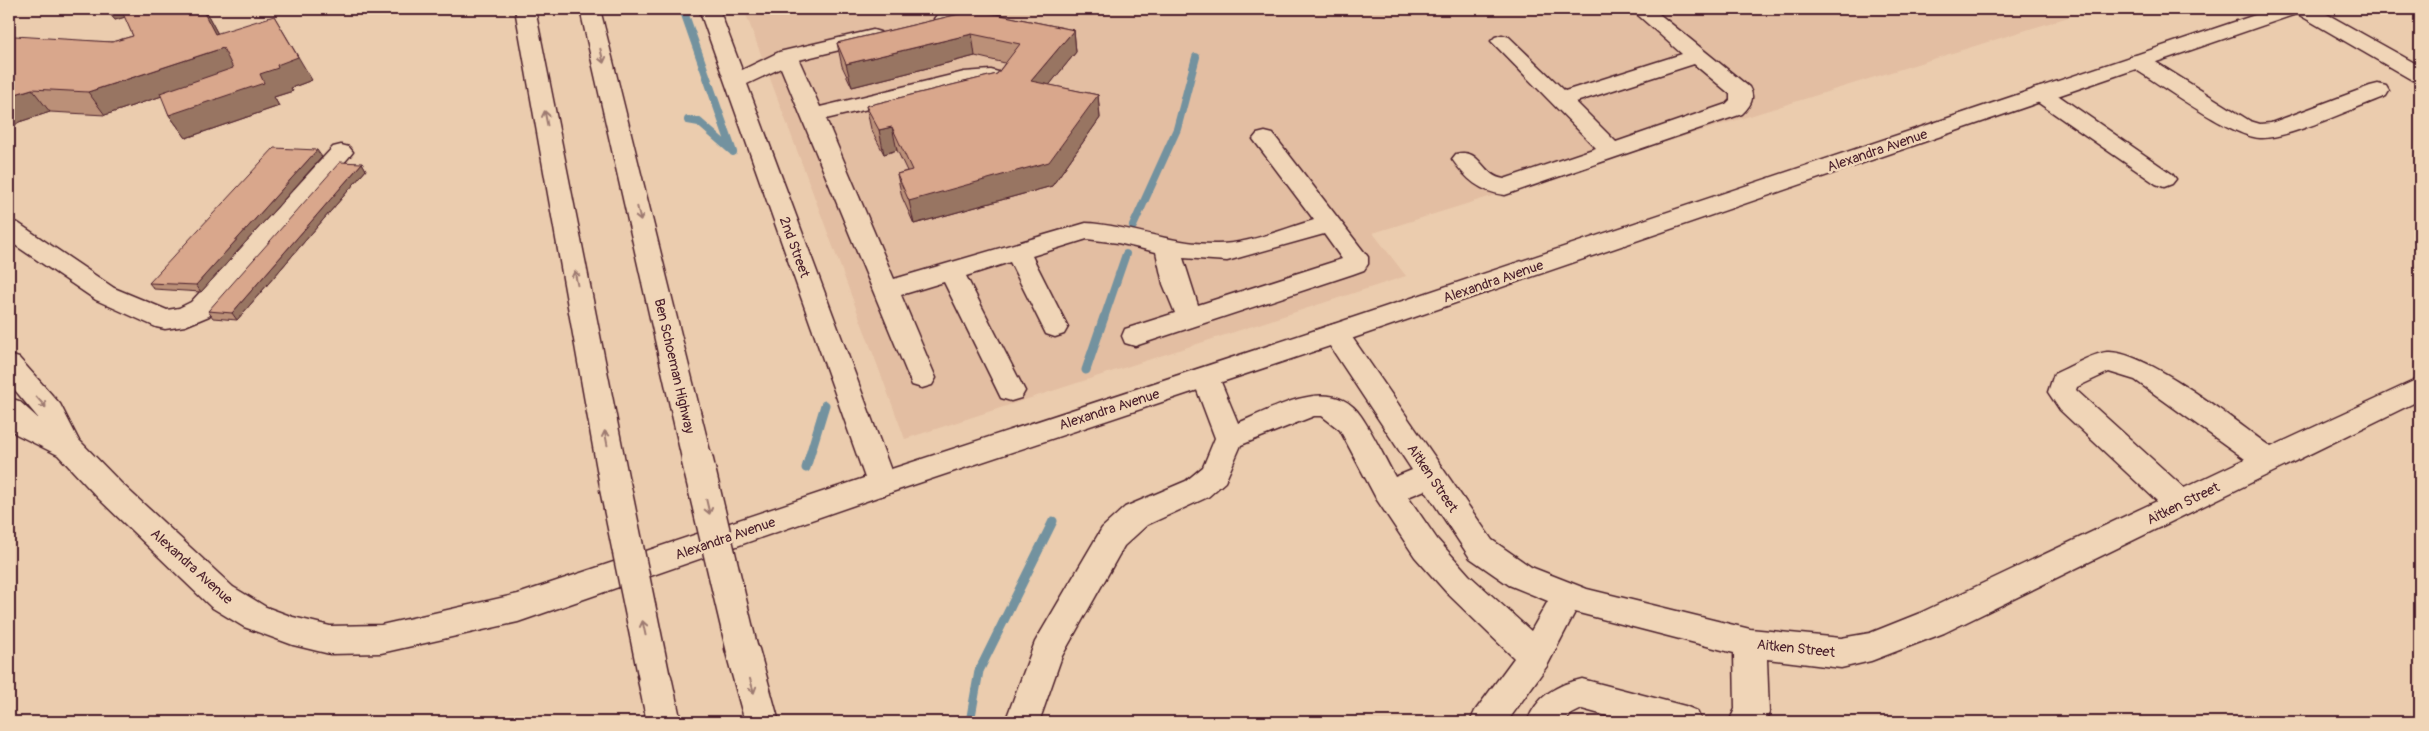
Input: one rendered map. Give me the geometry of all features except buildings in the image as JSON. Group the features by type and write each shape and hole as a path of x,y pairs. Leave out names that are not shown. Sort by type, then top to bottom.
{"main road":[{"path":"525,9 615,486 664,722"},
{"name":"Ben Schoeman Highway","path":"590,9 742,649 762,722"},
{"name":"2nd Street","path":"709,9 881,484"},
{"path":"928,22 985,9"},
{"path":"1464,159 1486,182 1495,187 1505,187 1734,109 1741,102 1741,92 1641,9"},
{"name":"Alexandra Avenue","path":"9,365 50,412 68,447 110,491 222,596 255,617 293,631 330,640 381,639 518,608 881,484 1335,334 2292,9"},
{"path":"2303,9 2420,75"},
{"path":"735,82 787,56 891,32"},
{"path":"1502,40 1612,151"},
{"path":"787,56 922,378"},
{"path":"1561,100 1697,56"},
{"path":"2138,61 2242,126 2258,131 2274,130 2378,91"},
{"path":"812,116 964,79 991,78 1005,81"},
{"path":"2041,94 2164,179"},
{"path":"1135,336 1355,264 1355,257 1265,139"},
{"path":"9,229 105,294 164,320 175,320 200,310 341,152"},
{"path":"885,291 1086,231 1104,231 1168,247 1196,252 1217,253 1241,249 1330,224"},
{"path":"1168,247 1181,302 1191,317"},
{"path":"1017,251 1055,327"},
{"path":"951,271 1011,391"},
{"name":"Aitken Street","path":"1335,334 1481,549 1520,576 1584,602 1639,614 1750,643 1841,653 1870,647 1932,623 2420,388"},
{"path":"2181,504 2070,404 2062,392 2064,381 2107,362 2126,365 2145,373 2270,460"},
{"path":"1022,722 1048,652 1113,537 1136,516 1197,489 1215,474 1229,438 1206,377"},
{"path":"1229,438 1311,406 1325,405 1339,412 1350,422 1388,492 1426,548 1441,566 1535,656"},
{"path":"9,409 26,426 68,447"},
{"path":"1388,492 1431,475"},
{"path":"1441,566 1481,549"},
{"path":"1487,722 1535,656 1567,596"},
{"path":"1746,722 1752,712 1750,643"},
{"path":"1544,722 1551,710 1567,698 1582,694 1685,722"}],"shaded area":[{"path":"744,9 2094,9 1373,233 1406,276 905,439"}],"waterway":[{"path":"683,9 733,152"},
{"path":"1133,226 1177,129 1196,57"},
{"path":"688,120 699,122 731,150"},
{"path":"1104,318 1126,254"},
{"path":"1086,370 1104,317"},
{"path":"806,468 825,405"},
{"path":"970,722 979,671 1053,521"}]}
